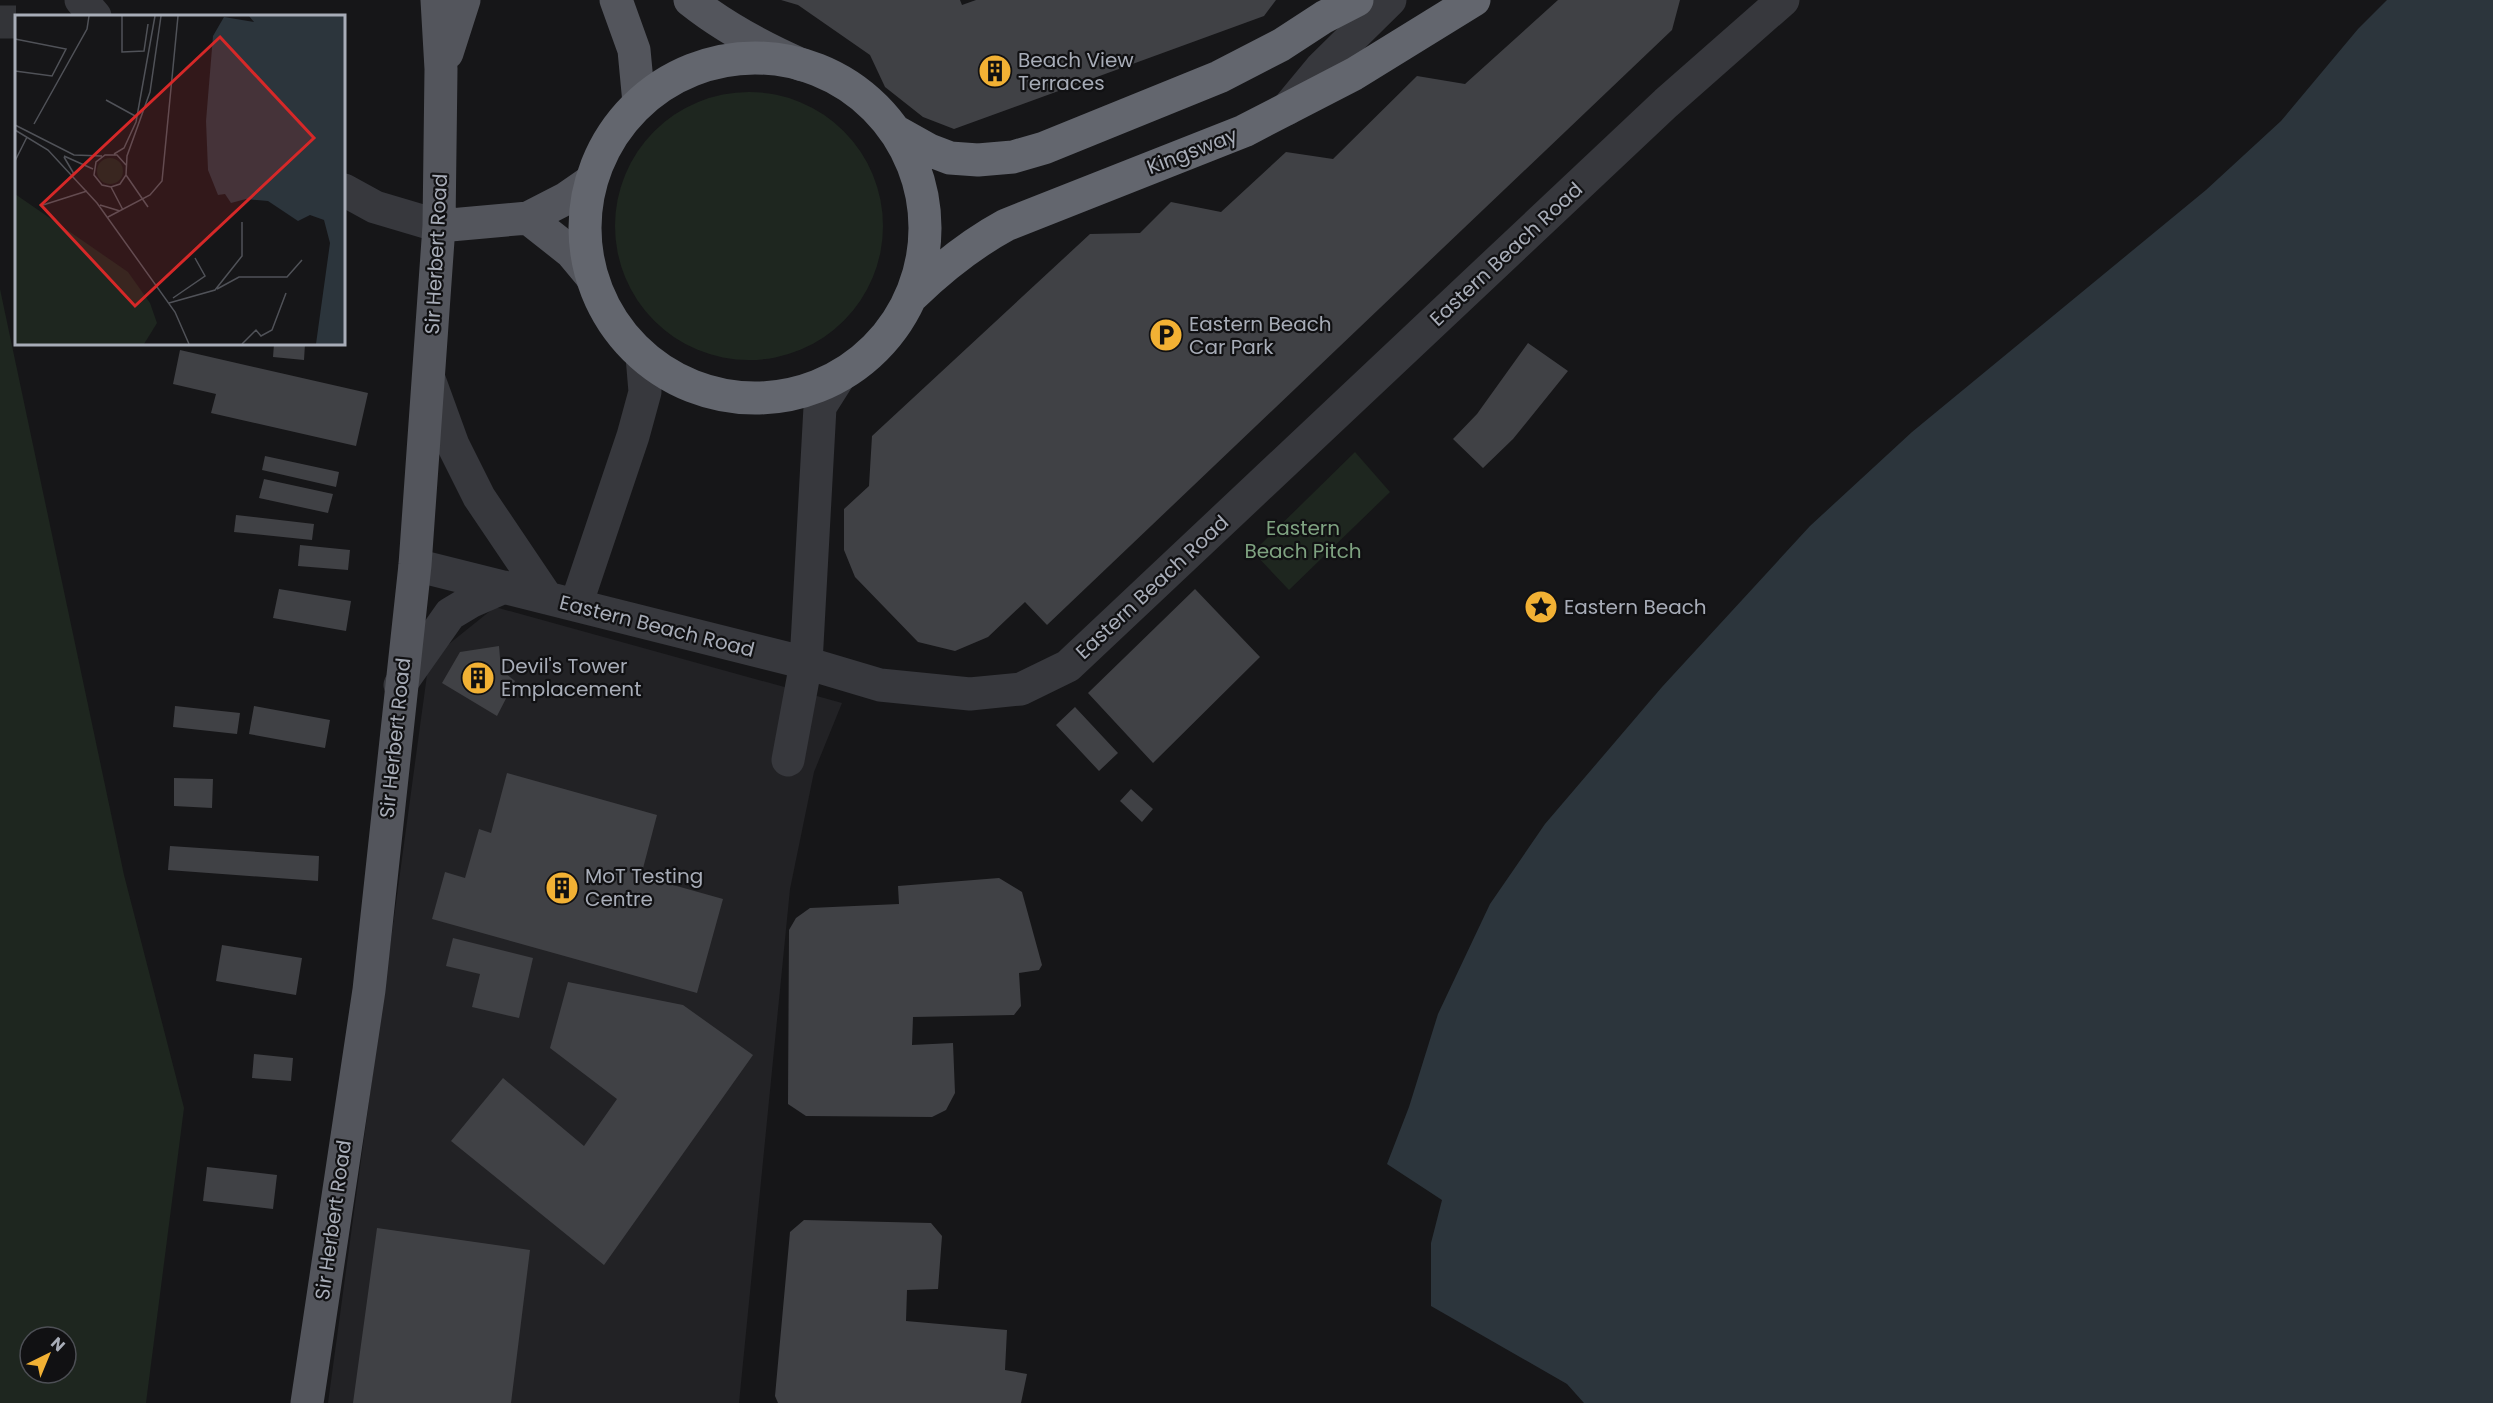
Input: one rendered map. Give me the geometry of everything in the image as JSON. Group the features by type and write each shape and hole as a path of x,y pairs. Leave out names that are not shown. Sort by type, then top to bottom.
{"highway":[{"path":"895,131 911,162 922,195 926,230 921,265 910,298 898,322 881,344 839,377 790,395 738,398 687,384 642,356 611,320 591,276 585,244 585,223 591,181 602,152 618,126 639,103 674,78 724,61 763,58 802,65 854,90 895,131 929,150 950,158 978,160 1013,156 1044,148 1219,77 1281,45 1323,8 1357,0"},
{"name":"Kingsway","path":"910,298 946,265 983,237 1006,225 1244,131 1286,111 1354,74 1474,0"}],"main road":[{"path":"601,0 628,30"},
{"path":"616,0 628,30 638,71 639,103"},
{"path":"690,0 722,24 756,44 802,65"},
{"name":"Sir Herbert Road","path":"307,1403 369,990 400,685 415,565 439,226 441,69 458,5"},
{"path":"439,226 528,218 565,199 591,181"},
{"path":"528,218 571,252 591,276"}],"street":[{"path":"81,0 94,15"},
{"path":"1286,111 1328,61 1390,0"},
{"name":"Eastern Beach Road","path":"415,565 806,663 880,685 970,693 1021,689 1068,666 1666,103 1783,0"},
{"path":"345,191 375,207 439,226"},
{"path":"429,379 453,445 479,497 562,602 633,436 645,392 642,356"},
{"path":"788,760 806,663 820,407 839,377"},
{"path":"400,685 450,614 504,587"}],"shaded area":[{"path":"2387,0 2493,0 2493,1403 1584,1403 1567,1384 1431,1306 1431,1243 1442,1200 1387,1164 1409,1107 1438,1014 1490,904 1545,824 1662,687 1810,526 1912,432 2206,190 2281,121 2358,29"},
{"path":"495,607 842,703 814,772 790,889 739,1403 328,1403 429,660"}],"green space":[{"path":"749,92 775,95 800,102 834,122 844,131 853,141 873,175 880,200 883,226 880,252 873,277 853,311 844,321 834,330 800,350 775,357 749,360 723,357 698,350 664,330 654,321 645,311 625,277 618,252 615,226 618,200 625,175 645,141 654,131 664,122 698,102 723,95"},
{"path":"0,289 124,875 184,1108 146,1403 0,1403"},
{"name":"Eastern Beach Pitch","path":"1355,452 1390,492 1289,590 1253,552"}],"building":[{"name":"Beach View Terraces","path":"781,0 960,0 962,5 976,0 1276,0 1264,16 954,129 923,117 885,87 870,55 798,5"},
{"name":"Eastern Beach Car Park","path":"1558,0 1680,0 1672,30 1047,625 1025,602 988,637 955,651 918,642 855,577 844,550 844,509 869,486 872,436 1090,234 1140,233 1171,202 1221,212 1286,152 1333,159 1417,76 1465,84"},
{"path":"1528,343 1568,371 1513,439 1483,468 1453,439 1477,414"},
{"path":"274,345 305,345 304,360 273,357"},
{"path":"180,350 368,393 356,446 211,413 216,394 173,384"},
{"path":"265,456 339,472 336,487 262,470"},
{"path":"264,479 333,494 328,513 259,498"},
{"path":"236,515 314,524 312,540 234,532"},
{"path":"300,545 350,550 348,570 298,566"},
{"path":"279,589 351,601 346,631 273,618"},
{"path":"1195,589 1260,657 1153,763 1088,693"},
{"name":"Devil's Tower Emplacement","path":"499,646 501,670 515,681 497,716 442,683 460,652"},
{"path":"175,706 240,713 237,734 173,727"},
{"path":"254,706 330,720 325,748 249,734"},
{"path":"1075,707 1118,753 1099,771 1056,725"},
{"name":"MoT Testing Centre","path":"507,773 657,815 641,876 723,899 697,993 432,919 445,872 465,878 479,829 491,833"},
{"path":"174,778 213,779 212,808 174,806"},
{"path":"1131,789 1153,809 1142,822 1120,801"},
{"path":"170,846 319,856 318,881 168,870"},
{"path":"999,878 1022,892 1042,965 1039,970 1019,973 1021,1006 1014,1015 913,1017 912,1045 953,1043 955,1093 946,1110 932,1117 806,1116 788,1104 789,930 796,918 810,908 899,904 898,886"},
{"path":"453,938 533,958 519,1018 472,1007 480,974 446,966"},
{"path":"222,945 302,958 296,995 216,981"},
{"path":"568,982 683,1005 753,1055 604,1265 451,1141 503,1078 584,1146 617,1099 550,1048"},
{"path":"254,1054 293,1058 291,1081 252,1078"},
{"path":"207,1167 277,1175 273,1209 203,1201"},
{"path":"804,1220 931,1223 942,1236 938,1289 907,1290 906,1321 1007,1330 1005,1370 1027,1374 1021,1403 778,1403 775,1396 790,1232"},
{"path":"377,1228 530,1250 511,1403 353,1403"}],"tunnel":[{"path":"0,22 15,22"}],"place":[{"name":"Beach View Terraces","path":"995,71"},
{"name":"Eastern Beach Car Park","path":"1166,335"},
{"name":"Eastern Beach","path":"1541,607"},
{"name":"Devil's Tower Emplacement","path":"478,678"},
{"name":"MoT Testing Centre","path":"562,888"}]}
